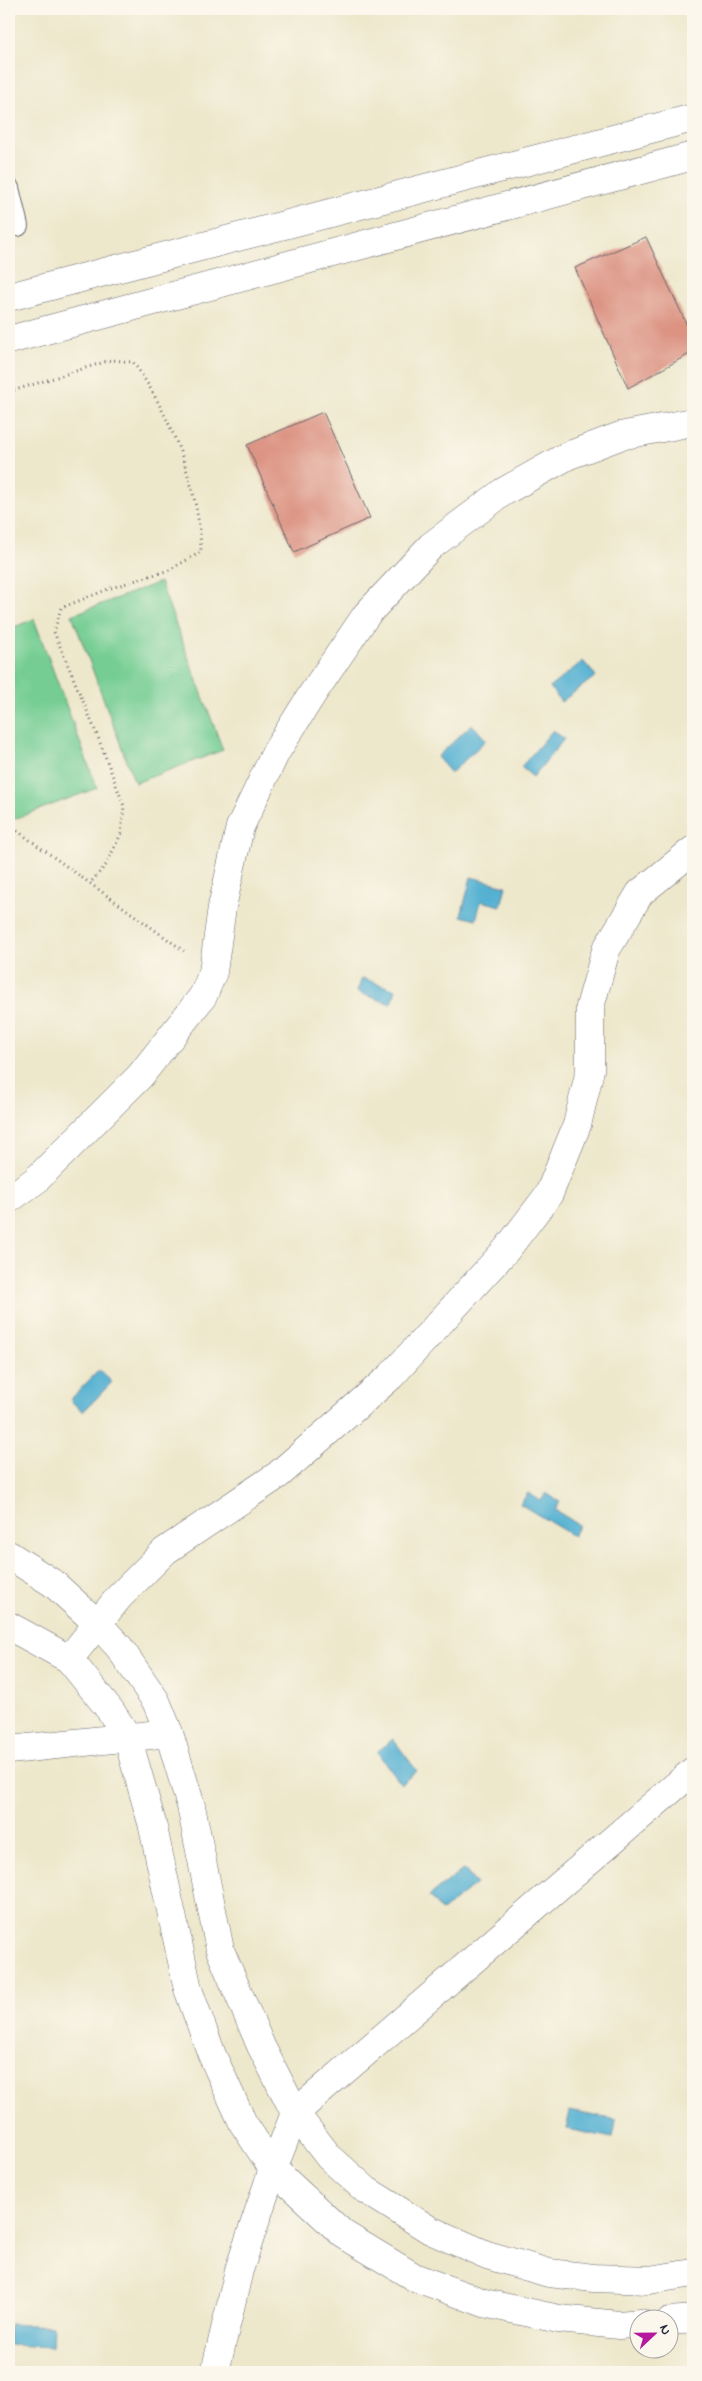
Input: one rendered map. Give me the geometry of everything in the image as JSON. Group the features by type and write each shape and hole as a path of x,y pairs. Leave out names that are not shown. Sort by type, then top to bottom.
{"street":[{"path":"9,297 693,118"},
{"path":"9,340 693,156"},
{"path":"9,1198 36,1180 140,1076 202,996 213,972 222,907 240,827 276,752 313,693 367,614 431,546 503,492 567,456 620,436 693,422"},
{"path":"69,1659 119,1597 166,1551 278,1475 391,1376 507,1250 549,1194 577,1125 590,1070 590,1007 606,950 640,893 693,850"},
{"path":"9,1555 54,1584 98,1624 120,1647 156,1701 169,1733 191,1806 220,1950 261,2046 295,2113 329,2157 366,2190 430,2230 487,2255 549,2273 594,2278 649,2280 693,2273"},
{"path":"9,1626 69,1659 110,1710 127,1736 152,1823 188,1989 212,2054 243,2123 273,2169 343,2234 414,2277 484,2303 559,2319 619,2325 630,2324"},
{"path":"9,1750 169,1733"},
{"path":"215,2372 239,2270 273,2169 295,2113 693,1771"},
{"path":"680,2321 693,2320"}],"lane":[{"path":"9,188 18,226"}],"path":[{"path":"9,392 111,360 133,362 152,389 160,406 184,464 201,523 201,552 169,570 111,588 61,608 54,632 124,806 121,834 106,864 90,883"},
{"path":"9,825 213,972"}],"green space":[{"path":"160,582 223,750 135,783 72,615"},
{"path":"34,619 97,788 9,821 9,629"}],"water":[{"path":"583,661 596,676 561,702 550,687"},
{"path":"472,724 486,740 451,773 437,757"},
{"path":"553,730 564,739 533,777 521,767"},
{"path":"471,877 506,886 501,906 481,901 476,920 461,916"},
{"path":"362,978 396,990 391,1004 357,992"},
{"path":"99,1370 112,1382 83,1412 70,1400"},
{"path":"528,1493 541,1501 546,1493 560,1502 555,1510 579,1525 573,1536 520,1504"},
{"path":"393,1739 417,1771 401,1784 377,1752"},
{"path":"464,1869 476,1884 442,1911 429,1896"},
{"path":"570,2111 616,2120 613,2138 566,2129"},
{"path":"9,2324 53,2326 52,2347 9,2345"}],"building":[{"path":"646,237 693,338 693,352 628,388 575,268"},
{"path":"323,412 370,518 294,552 247,445"}]}
